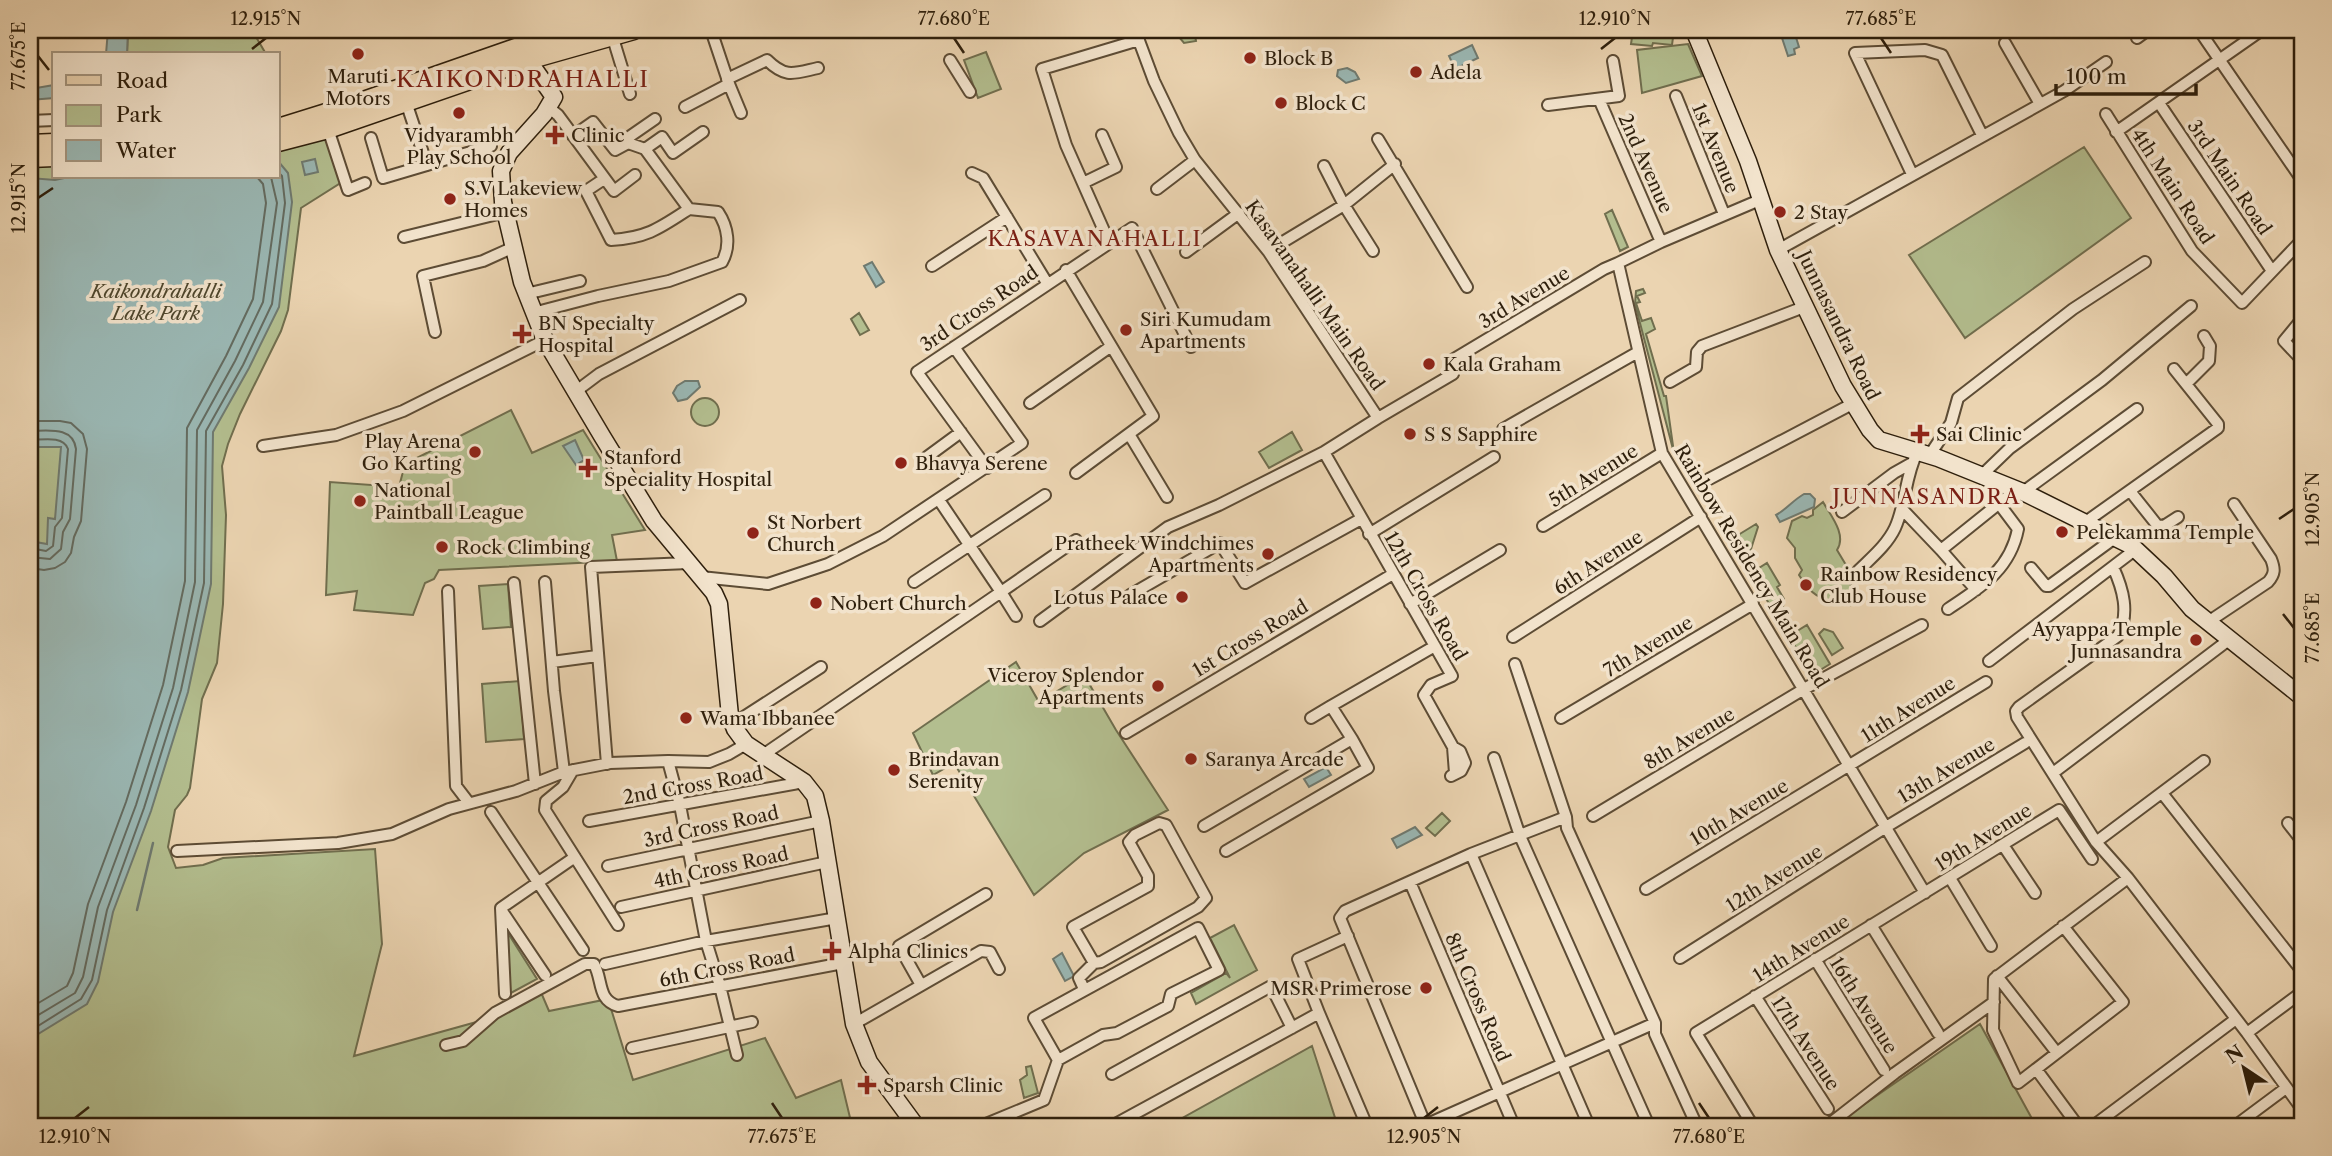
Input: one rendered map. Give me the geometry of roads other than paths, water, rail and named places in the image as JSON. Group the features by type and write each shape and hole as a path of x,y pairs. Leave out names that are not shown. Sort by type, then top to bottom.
{"main road":[{"path":"280,127 575,30"},
{"path":"280,142 328,130 406,103 527,44 612,35 634,30"},
{"name":"Junnasandra Road","path":"1694,30 1762,199 1778,250 1852,404 1879,440 1919,458 1982,475 2020,491 2087,522 2136,549 2192,608 2302,697"},
{"path":"527,44 554,97 509,153 501,171 506,212 526,294 545,340 654,521 714,593 719,604 733,724 746,744 804,782 815,796 854,1024 869,1062 916,1126"},
{"path":"30,144 52,143"},
{"path":"30,158 52,157"}],"street":[{"path":"711,30 741,113"},
{"path":"2137,38 2148,30"},
{"path":"2199,30 2302,180"},
{"path":"2116,132 2262,30"},
{"path":"2298,30 2302,36"},
{"path":"612,35 630,94"},
{"path":"1109,242 1066,145 1042,69 1137,35"},
{"name":"Kasavanahalli Main Road","path":"1040,621 1168,527 1324,453 1378,418 1268,251 1195,160 1159,91 1137,35"},
{"path":"2005,43 2040,104"},
{"path":"1912,174 1856,53 1925,50 1942,55 1982,135"},
{"path":"685,107 767,60 775,68 788,74 818,68"},
{"path":"950,60 970,92"},
{"name":"2nd Avenue","path":"1548,105 1619,96 1613,61"},
{"path":"1778,250 2064,91 2106,62"},
{"name":"1st Avenue","path":"1676,96 1724,214"},
{"name":"2nd Avenue","path":"1599,99 1661,242"},
{"path":"406,103 426,165"},
{"name":"3rd Main Road","path":"2159,103 2272,271"},
{"path":"548,107 558,115 614,191 635,174"},
{"name":"4th Main Road","path":"2106,114 2192,251 2243,303 2272,271"},
{"path":"573,136 593,122 615,150 628,143 629,138 655,119"},
{"path":"30,121 52,120"},
{"path":"328,130 348,190 365,183"},
{"path":"645,149 662,138 673,153 703,132"},
{"path":"1083,183 1116,167 1102,135"},
{"path":"371,138 383,178 491,146"},
{"path":"1378,139 1467,287"},
{"path":"628,143 645,149 689,209"},
{"path":"1157,189 1195,160"},
{"path":"1268,251 1344,205 1395,164"},
{"path":"1324,166 1344,205 1373,251"},
{"path":"972,173 983,178 1046,283"},
{"path":"533,313 669,281 722,262 728,250 724,221 718,212 689,209 634,239 611,240 586,191 604,178"},
{"path":"1618,264 1661,242 1762,199"},
{"path":"404,237 506,212"},
{"path":"1186,253 1239,213"},
{"path":"932,266 1007,217"},
{"name":"3rd Cross Road","path":"961,432 917,372 1046,283 1132,228 1191,347"},
{"path":"2272,271 2302,240"},
{"path":"435,332 423,276 483,261 514,247"},
{"path":"1842,512 1886,478 1919,458 1951,423 1958,398 2073,309 2144,262"},
{"name":"Rainbow Residency Main Road","path":"1618,264 1662,453 1925,893"},
{"name":"3rd Avenue","path":"1449,362 1604,269 1618,264"},
{"path":"1066,270 1153,416 1076,473"},
{"path":"526,294 580,281"},
{"path":"575,392 599,374 740,300"},
{"path":"1982,475 2010,448 2102,380 2191,306"},
{"path":"1670,382 1696,367 1697,352 1702,346 1804,307"},
{"path":"2302,319 2284,341 2302,360"},
{"path":"2186,384 2209,361 2210,346 2204,336"},
{"path":"263,446 336,435 403,411 545,340"},
{"path":"1030,403 1110,346"},
{"path":"701,577 768,584 828,564 883,536 1022,443 954,347"},
{"path":"1503,429 1638,352"},
{"path":"2087,522 2218,428 2218,424 2174,369"},
{"path":"1378,418 1453,374"},
{"path":"1709,480 1852,404"},
{"path":"1941,550 2137,409"},
{"path":"927,457 961,432 987,468"},
{"path":"1129,434 1167,497"},
{"name":"12th Cross Road","path":"1324,453 1452,676 1431,685 1424,695 1453,747 1452,775"},
{"name":"5th Avenue","path":"1543,526 1662,453"},
{"path":"1370,534 1494,457"},
{"path":"1858,571 1888,540 1902,509 1919,458"},
{"path":"2130,491 2157,525 2164,526 2178,517"},
{"path":"914,582 1045,495"},
{"path":"939,500 1016,616"},
{"path":"2208,622 2268,582 2274,575 2271,559 2234,504"},
{"path":"1948,609 1976,590 2009,559 2018,529 2000,505"},
{"path":"1902,509 1976,590"},
{"name":"6th Avenue","path":"1513,636 1701,517"},
{"path":"1130,595 1220,542 1245,583 1361,519"},
{"path":"2031,568 2046,586 2049,586 2116,537"},
{"path":"763,755 1076,540"},
{"path":"1989,660 2136,549"},
{"path":"1410,604 1500,551"},
{"path":"607,764 591,567 689,562"},
{"path":"2113,567 2123,590 2122,628 2118,636 2019,707 2016,711 2017,717 2096,842 2128,878 2248,1033 2302,1109"},
{"name":"1st Cross Road","path":"1126,733 1393,574"},
{"path":"545,582 552,662 569,771 563,787 545,804 545,810 618,925"},
{"path":"514,583 535,784"},
{"path":"449,591 456,786 469,803"},
{"name":"7th Avenue","path":"1561,718 1752,604"},
{"name":"8th Avenue","path":"1593,816 1804,689 1922,625"},
{"path":"2053,773 2230,639"},
{"path":"1311,718 1435,646"},
{"path":"552,662 597,656"},
{"path":"1515,664 1566,817 1567,828 1655,1023 1655,1034 1697,1126"},
{"path":"733,724 821,667"},
{"name":"11th Avenue","path":"1849,766 1986,682"},
{"path":"1226,851 1368,768 1331,706"},
{"path":"1204,826 1352,739"},
{"name":"13th Avenue","path":"1886,827 2025,743"},
{"path":"177,851 338,843 392,834 469,803 516,791 569,771 607,764 709,762 746,744"},
{"path":"1494,758 1520,836 1649,1126"},
{"path":"668,761 680,805 706,941 737,1055"},
{"path":"2096,842 2204,761"},
{"name":"10th Avenue","path":"1646,889 1849,766"},
{"name":"2nd Cross Road","path":"589,821 804,782"},
{"path":"2162,793 2302,971"},
{"name":"19th Avenue","path":"1925,893 2059,810 2092,859"},
{"path":"491,812 583,950"},
{"path":"1566,817 1471,854 1345,911 1340,918 1425,1126 1655,1023"},
{"name":"3rd Cross Road","path":"608,866 821,821"},
{"path":"1084,989 1079,978 1094,963 1198,907 1206,898 1166,825 1159,823 1135,835 1129,842 1148,876 1148,886 1073,927 1094,963"},
{"path":"2288,823 2302,841"},
{"name":"12th Avenue","path":"1680,958 1886,827"},
{"path":"2003,845 2035,893"},
{"path":"1471,854 1589,1126"},
{"path":"501,908 575,858"},
{"name":"4th Cross Road","path":"621,907 827,862"},
{"path":"1950,877 1991,946"},
{"path":"2063,926 2123,1002 2018,1083 1993,1030 1994,979 2063,926 2128,878"},
{"name":"8th Cross Road","path":"1409,882 1514,1126"},
{"name":"14th Avenue","path":"1753,1126 1696,1033 1925,893"},
{"path":"921,985 899,946 986,894"},
{"path":"501,908 545,975"},
{"path":"501,908 505,994"},
{"path":"605,964 706,941 837,918"},
{"path":"1871,925 1938,1032"},
{"path":"981,1126 1044,1100 1058,1060 1103,1035 1117,1033 1168,1006 1171,994 1219,970 1198,928 1034,1018 1058,1060"},
{"path":"1348,936 1298,959 1367,1126"},
{"path":"854,1024 981,951 990,952 999,969"},
{"name":"16th Avenue","path":"1815,959 1884,1070"},
{"name":"6th Cross Road","path":"446,1045 463,1041 495,1013 585,964 594,964 606,1001 618,1006 843,962"},
{"path":"1997,976 2057,1053"},
{"path":"1112,1074 1270,986 1292,1028"},
{"path":"2248,1033 2302,992"},
{"name":"17th Avenue","path":"1755,996 1828,1109"},
{"path":"1827,1126 1994,1002"},
{"path":"1112,1126 1319,1013"},
{"path":"2094,1126 2236,1018"},
{"path":"632,1048 752,1022"},
{"path":"2036,1069 2078,1126"},
{"path":"2235,1126 2287,1088"}],"water":[{"path":"108,30 128,30 127,52 106,52"},
{"path":"1794,31 1799,47 1794,49 1795,54 1788,56 1781,35"},
{"path":"1472,45 1478,58 1455,69 1449,56"},
{"path":"1347,68 1355,72 1359,79 1346,83 1337,76 1338,70"},
{"path":"52,85 52,98 30,100 30,89"},
{"path":"315,159 318,172 305,175 302,162"},
{"name":"Kaikondrahalli Lake Park","path":"280,163 288,173 292,202 279,307 213,432 211,584 188,692 151,811 113,912 98,982 87,1004 30,1039 30,541 47,544 48,518 55,519 61,447 30,447 30,178 280,178"},
{"path":"872,262 884,282 876,287 864,266"},
{"path":"685,381 698,381 700,387 687,399 678,401 673,393 677,386"},
{"path":"575,440 584,460 576,465 563,446"},
{"path":"1804,494 1810,494 1815,499 1814,507 1780,522 1776,515"},
{"path":"1326,767 1331,775 1309,787 1304,779"},
{"path":"1415,827 1422,835 1397,848 1392,839"},
{"path":"1062,953 1074,976 1065,981 1053,959"}],"waterway":[{"path":"137,910 153,843"}],"place":[{"name":"Maruti Motors","path":"358,54"},
{"name":"Block B","path":"1250,58"},
{"name":"Adela","path":"1416,72"},
{"name":"Block C","path":"1281,103"},
{"name":"Vidyarambh Play School","path":"459,113"},
{"name":"Clinic","path":"555,135"},
{"name":"S.V Lakeview Homes","path":"450,199"},
{"name":"2 Stay","path":"1780,212"},
{"name":"Siri Kumudam Apartments","path":"1126,330"},
{"name":"BN Specialty Hospital","path":"522,334"},
{"name":"Kala Graham","path":"1429,364"},
{"name":"S S Sapphire","path":"1410,434"},
{"name":"Sai Clinic","path":"1920,434"},
{"name":"Play Arena Go Karting","path":"475,452"},
{"name":"Bhavya Serene","path":"901,463"},
{"name":"Stanford Speciality Hospital","path":"588,468"},
{"name":"National Paintball League","path":"360,501"},
{"name":"Pelekamma Temple","path":"2062,532"},
{"name":"St Norbert Church","path":"753,533"},
{"name":"Rock Climbing","path":"442,547"},
{"name":"Pratheek Windchimes Apartments","path":"1268,554"},
{"name":"Rainbow Residency Club House","path":"1806,585"},
{"name":"Lotus Palace","path":"1182,597"},
{"name":"Nobert Church","path":"816,603"},
{"name":"Ayyappa Temple Junnasandra","path":"2196,640"},
{"name":"Viceroy Splendor Apartments","path":"1158,686"},
{"name":"Wama Ibbanee","path":"686,718"},
{"name":"Saranya Arcade","path":"1191,759"},
{"name":"Brindavan Serenity","path":"894,770"},
{"name":"Alpha Clinics","path":"832,951"},
{"name":"MSR Primerose","path":"1426,988"},
{"name":"Sparsh Clinic","path":"867,1085"}],"district":[{"name":"KAIKONDRAHALLI","path":"523,79"},
{"name":"KASAVANAHALLI","path":"1095,239"},
{"name":"JUNNASANDRA","path":"1927,497"}]}
